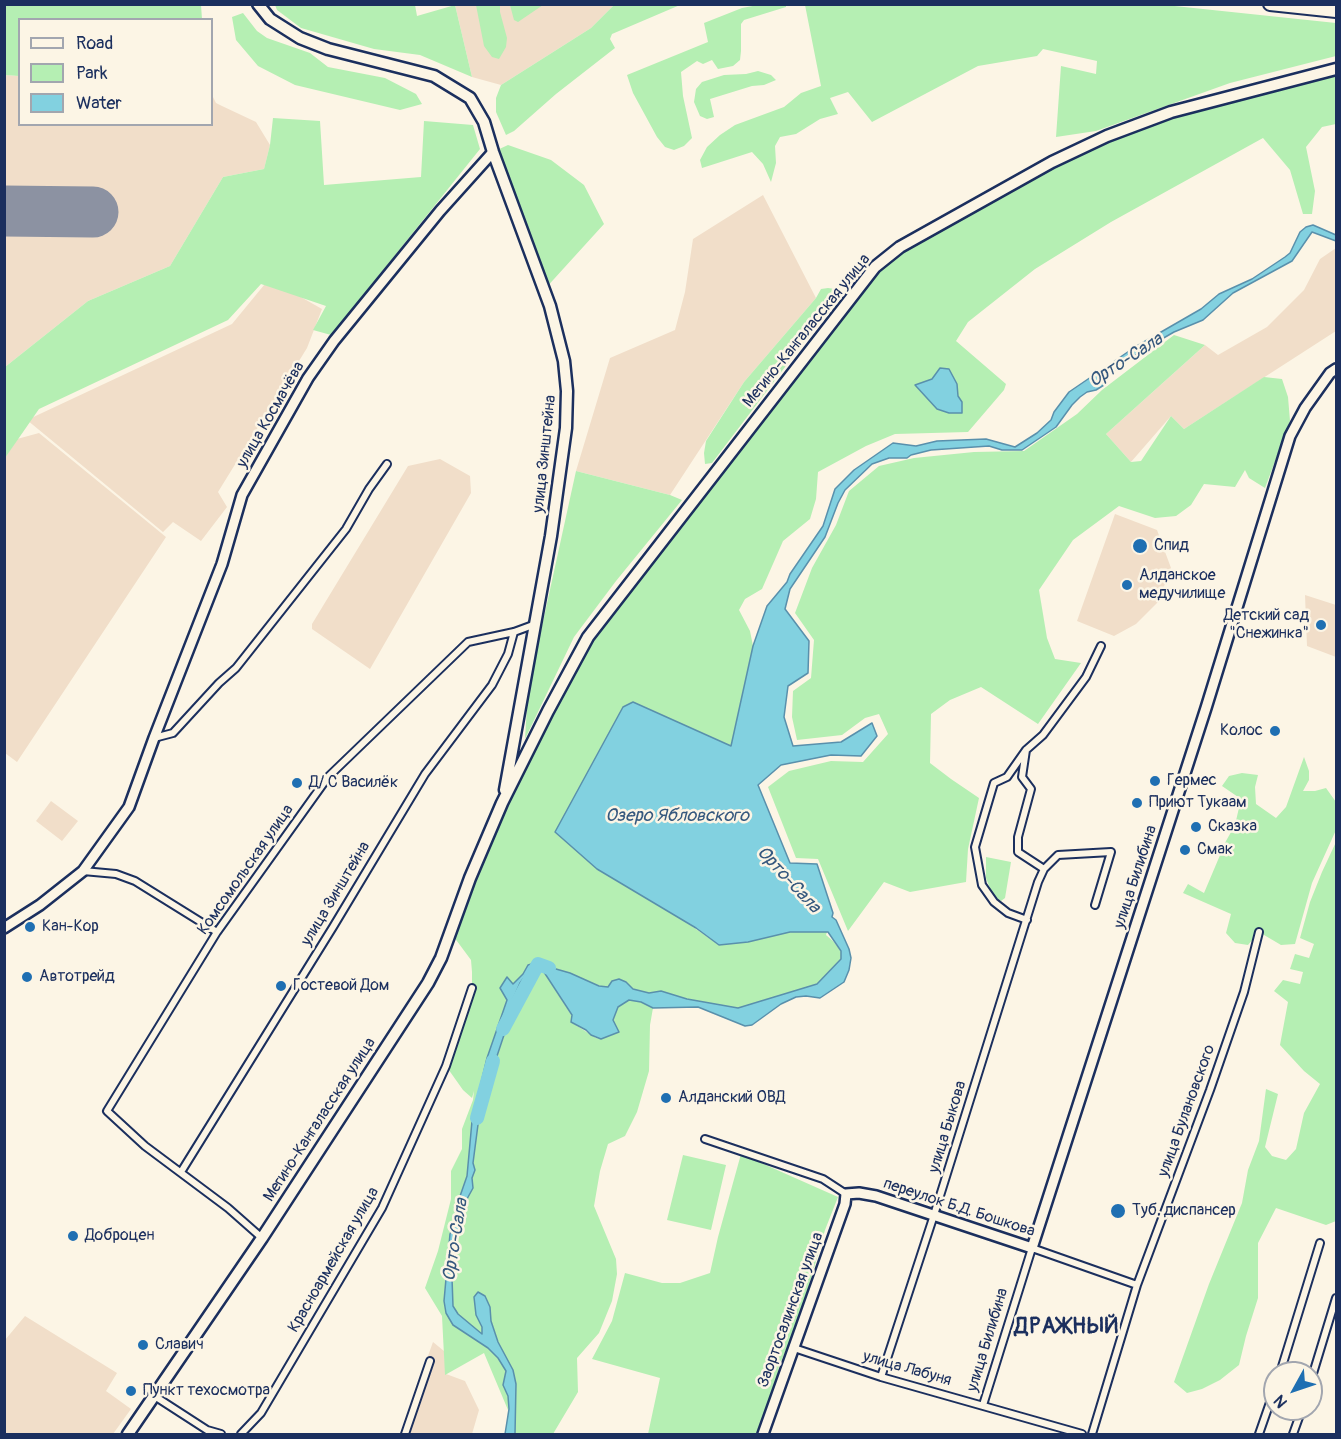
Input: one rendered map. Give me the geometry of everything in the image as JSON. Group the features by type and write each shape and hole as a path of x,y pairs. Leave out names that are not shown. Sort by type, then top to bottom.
{"highway":[{"path":"1270,4 1336,11"}],"main road":[{"name":"улица Зинштейна","path":"258,4 270,19 300,38 328,49 434,76 470,98 484,122 550,306 564,361 567,391 566,428 551,536 533,625"},
{"name":"Мегино-Кангаласская улица","path":"128,1434 156,1397 262,1238 428,983 441,958 470,878 502,803 588,637 875,267 900,247 1052,162 1107,136 1171,112 1336,69"},
{"name":"Мегино-Кангаласская улица","path":"502,803 533,625"}],"street":[{"name":"улица Космачёва","path":"4,928 40,905 83,871 129,807 222,564 242,495 308,378 334,341 440,211 493,152"},
{"name":"улица Билибина","path":"983,1405 1206,708 1290,435 1305,408 1330,373 1336,369"},
{"path":"154,738 173,733 219,683 237,668 346,529 369,489 387,464"},
{"name":"Комсомольская улица","path":"181,1172 145,1146 107,1111 217,932 328,777 468,642 514,632 533,625"},
{"name":"улица Зинштейна","path":"181,1172 425,774 492,685 508,654 514,632"},
{"path":"1027,920 1008,913 994,902 982,885 975,847 994,783 1007,777 1026,750 1043,735 1086,677 1101,645"},
{"path":"1026,750 1022,777 1031,789 1018,837 1018,852 1044,869 1058,855 1111,852 1095,904"},
{"name":"улица Быкова","path":"881,1377 1044,869"},
{"path":"83,871 116,874 135,882 217,932"},
{"name":"улица Булановского","path":"1092,1434 1137,1285 1244,992 1259,933"},
{"name":"Красноармейская улица","path":"241,1434 261,1413 382,1208 446,1066 472,988"},
{"name":"переулок Б.Д. Бошкова","path":"705,1139 823,1179 846,1194 859,1192 876,1196 1137,1285"},
{"path":"181,1172 262,1238"},
{"name":"Заортосалинская улица","path":"763,1434 845,1204 846,1194"},
{"path":"1284,1361 1320,1243"},
{"path":"1317,1361 1336,1298"},
{"name":"улица Лабуня","path":"794,1348 881,1377 1082,1434"},
{"path":"405,1434 430,1361"},
{"path":"156,1397 207,1430 221,1434"}],"shaded area":[{"path":"455,5 614,5 591,28 501,85 472,77"},
{"path":"5,75 18,76 18,126 213,126 213,97 216,103 256,122 270,145 264,169 223,177 170,266 88,301 5,367"},
{"path":"763,195 816,298 744,382 670,495 576,471 610,358 675,330 685,292 693,239"},
{"path":"1336,248 1336,331 1184,429 1171,416 1131,462 1106,434 1205,345 1218,355 1267,327 1304,290 1320,259"},
{"path":"269,279 322,309 307,348 218,492 227,507 201,541 173,522 163,532 27,420 232,324"},
{"path":"39,433 166,537 17,762 5,753 5,458 17,439"},
{"path":"440,459 470,476 471,493 370,669 312,629 312,624 408,466"},
{"name":"Алданское медучилище","path":"1115,514 1157,530 1171,568 1158,602 1136,624 1114,636 1077,621"},
{"name":"Детский сад \"Снежинка\"","path":"1305,595 1336,605 1336,657 1307,646"},
{"path":"51,801 78,821 62,841 36,821"},
{"path":"25,1316 117,1373 106,1391 131,1409 113,1434 5,1434 5,1340"},
{"path":"433,1342 444,1351 446,1374 465,1381 479,1410 472,1434 400,1434"}],"green space":[{"path":"510,4 543,5 518,22 514,20"},
{"path":"201,5 202,18 18,18 18,76 5,75 5,6"},
{"path":"275,5 415,5 417,16 455,5 472,77 420,55 374,49 301,28 277,10"},
{"path":"476,5 500,5 507,38 506,47 499,59 492,57 484,46"},
{"path":"614,5 680,5 612,34 610,39 615,48 556,94 514,131 506,135 496,112 496,98 501,85 591,28"},
{"path":"758,5 786,5 786,7 744,20 741,24 740,60 733,66 718,69 712,60 703,64 697,61 681,72 683,96 692,138 684,146 674,150 665,147 633,93 627,75 708,42 704,23 742,8"},
{"path":"805,5 1165,5 1336,23 1336,56 1230,83 1096,131 1056,137 1061,66 1096,74 1097,61 1043,49 1037,56 978,66 872,122 848,92 830,98 838,114 820,119 796,134 780,137 775,146 776,163 771,182 763,164 752,152 702,168 700,160 707,147 720,135 735,125 784,107 801,93 821,86"},
{"path":"243,13 257,31 267,38 310,53 328,67 385,78 416,94 422,104 400,110 295,85 258,66 236,40 232,17"},
{"path":"1336,69 1336,124 1322,127 1306,147 1315,191 1312,214 1303,214 1290,170 1263,138 1111,222 1035,269 968,322 956,341 1006,384 1004,390 968,432 895,434 866,446 818,472 816,499 810,519 783,541 762,589 745,599 739,610 750,631 753,646 731,746 633,702 623,708 556,832 719,945 790,932 827,932 826,935 841,951 841,959 817,984 738,1008 687,999 661,991 649,993 633,989 626,982 608,988 539,964 572,1016 571,1022 596,1038 601,1039 619,1032 613,1020 618,1007 629,1000 641,1002 653,1008 650,1025 649,1071 637,1112 625,1136 608,1144 600,1171 594,1206 616,1259 617,1274 612,1301 599,1333 577,1358 578,1392 553,1434 507,1434 508,1410 484,1353 445,1375 442,1316 425,1288 438,1251 451,1199 451,1171 462,1149 462,1129 473,1100 474,1091 472,1098 463,1090 446,1066 472,988 471,960 451,933 470,878 588,637 875,267 1052,162 1171,112","holes":["932,379 957,384 958,396 937,409 916,385"]},
{"path":"758,71 771,75 776,80 710,99 714,117 707,119 700,116 694,102 696,89 702,82 724,75"},
{"path":"273,118 320,121 324,185 421,177 424,121 473,125 480,149 331,335 313,330 326,306 261,284 228,320 39,409 5,458 5,367 88,301 170,266 223,177 264,169"},
{"path":"508,145 551,160 584,185 604,224 544,290 493,152"},
{"path":"821,289 835,289 820,321 712,463 705,464 706,441 744,382 816,298"},
{"path":"1174,335 1205,345 1106,434 1131,462 1141,461 1171,416 1184,429 1264,377 1282,379 1288,397 1290,421 1265,488 1249,478 1245,470 1235,487 1204,484 1191,505 1176,516 1155,518 1119,506 1073,540 1039,590 1047,638 1055,659 1081,663 1038,724 981,687 950,700 931,714 930,763 979,798 968,849 966,882 910,892 884,882 848,931 818,859 796,858 768,787 789,771 831,761 863,762 888,734 879,714 865,718 842,735 797,740 792,717 793,691 811,678 814,640 795,613 812,568 836,525 849,491 879,466 914,458 974,452 1024,451 1077,414 1102,390"},
{"path":"576,471 682,500 574,637 525,739 528,690"},
{"path":"1304,757 1309,771 1309,780 1303,791 1326,788 1336,802 1336,830 1312,883 1295,944 1281,945 1259,932 1248,945 1235,943 1226,933 1231,914 1183,893 1188,884 1204,893 1235,825 1241,799 1222,786 1229,776 1242,773 1258,775 1255,787 1256,804 1276,818 1286,807"},
{"path":"1336,842 1336,1221 1326,1225 1276,1208 1258,1243 1258,1298 1239,1365 1220,1380 1187,1393 1174,1382 1209,1284 1242,1203 1248,1170 1259,1141 1266,1089 1278,1094 1265,1147 1272,1156 1286,1160 1296,1149 1304,1113 1320,1084 1304,1071 1280,1045 1288,1002 1274,991 1283,980 1300,984 1303,972 1290,969 1295,954 1309,958 1314,944 1300,938 1310,902"},
{"path":"986,857 1011,862 1005,898 1001,901 993,896 986,878"},
{"path":"741,1154 838,1197 825,1230 799,1320 779,1366 771,1412 762,1434 648,1434 660,1378 592,1359 612,1321 625,1273 662,1283 680,1283 710,1273"},
{"path":"683,1155 726,1165 711,1230 667,1220"}],"water":[{"name":"Озеро Ябловского","path":"1313,225 1336,235 1336,241 1312,232 1292,261 1233,293 1203,320 1174,332 1141,351 1111,373 1104,385 1080,397 1056,427 1022,450 1002,450 989,446 931,450 907,458 889,458 872,464 845,490 825,537 790,589 785,609 809,641 808,673 788,686 784,717 793,746 841,742 872,723 877,736 861,756 831,755 781,765 758,785 790,863 817,864 833,913 832,917 836,920 849,949 851,958 849,970 844,982 820,998 796,997 781,1004 752,1025 745,1026 698,1007 653,1008 641,1002 629,1000 618,1007 613,1020 619,1032 601,1039 571,1022 572,1015 542,969 530,970 520,983 511,1004 510,1017 492,1071 482,1094 473,1163 475,1170 472,1178 473,1188 467,1199 456,1241 452,1278 453,1306 458,1314 482,1334 482,1327 476,1315 474,1297 478,1292 485,1296 490,1307 491,1321 498,1342 513,1370 516,1384 515,1434 505,1434 509,1409 508,1396 503,1385 506,1371 488,1348 453,1325 446,1313 444,1301 450,1234 455,1224 458,1202 467,1176 472,1121 487,1058 507,1000 500,988 507,977 513,984 528,965 535,963 570,973 599,986 608,987 612,981 619,979 633,989 649,993 661,991 687,999 738,1008 817,984 841,959 841,951 828,932 790,932 748,942 719,945 696,928 597,869 555,832 623,707 633,702 731,746 753,646 767,606 787,582 790,574 823,526 835,489 854,470 893,443 916,446 937,441 986,439 1015,447 1037,433 1051,420 1054,412 1069,392 1135,347 1201,309 1219,294 1252,279 1285,257 1290,253 1300,232"},
{"path":"940,368 949,369 957,384 958,396 962,402 962,413 949,413 937,409 915,385 932,379"}],"waterway":[{"name":"Орто-Сала","path":"503,1029 538,964 549,968"},
{"name":"Орто-Сала","path":"477,1118 493,1061"}],"runway":[{"path":"4,211 93,212"}],"place":[{"name":"Спид","path":"1140,546"},
{"name":"Алданское медучилище","path":"1127,585"},
{"name":"Детский сад \"Снежинка\"","path":"1321,625"},
{"name":"Колос","path":"1275,731"},
{"name":"Гермес","path":"1155,781"},
{"name":"Д/ С Василёк","path":"297,783"},
{"name":"Приют Тукаам","path":"1137,803"},
{"name":"Сказка","path":"1196,827"},
{"name":"Смак","path":"1185,850"},
{"name":"Кан-Кор","path":"30,927"},
{"name":"Автотрейд","path":"27,977"},
{"name":"Гостевой Дом","path":"281,986"},
{"name":"Алданский ОВД","path":"666,1098"},
{"name":"Туб. диспансер","path":"1118,1211"},
{"name":"Доброцен","path":"73,1236"},
{"name":"Славич","path":"143,1345"},
{"name":"Пункт техосмотра","path":"131,1391"}],"district":[{"name":"ДРАЖНЫЙ","path":"1067,1327"}]}
